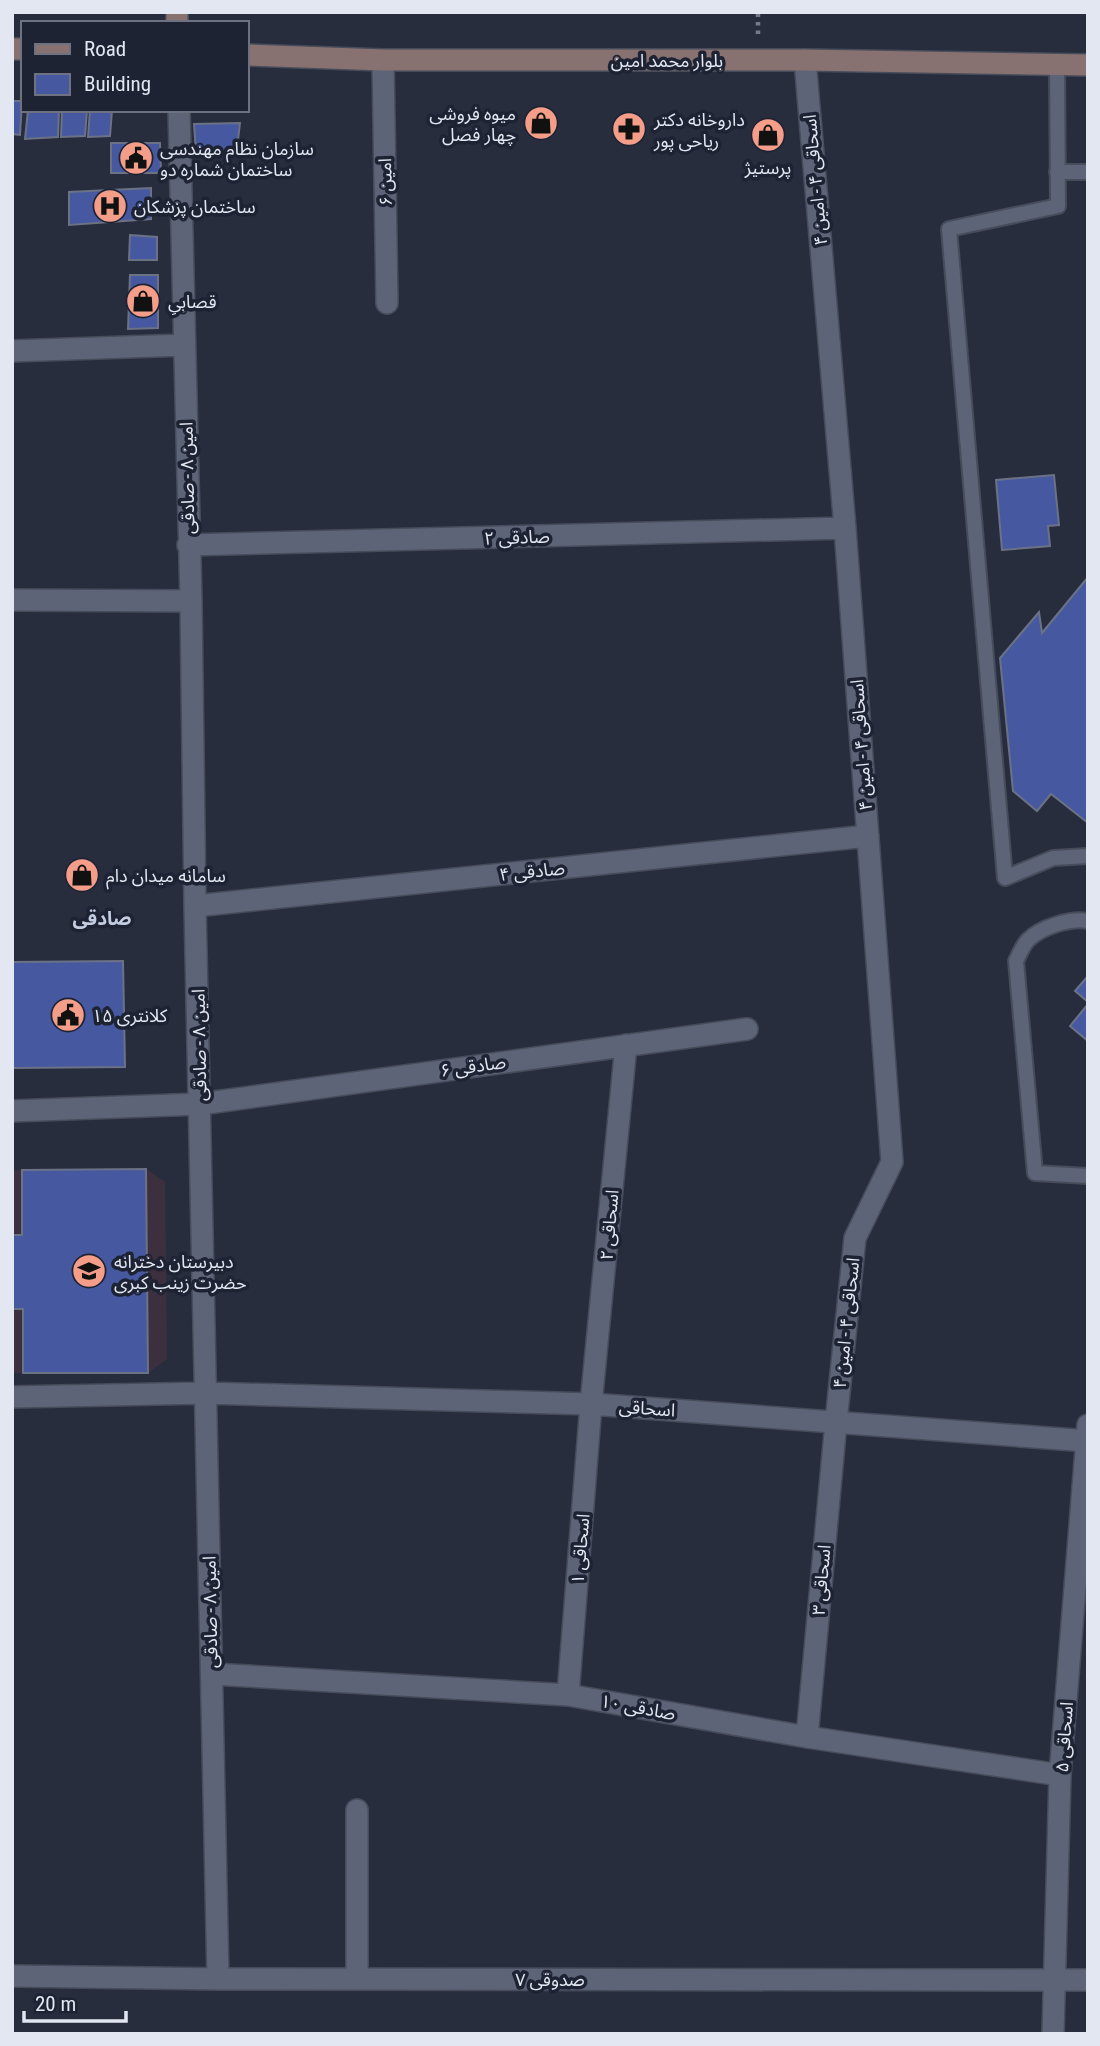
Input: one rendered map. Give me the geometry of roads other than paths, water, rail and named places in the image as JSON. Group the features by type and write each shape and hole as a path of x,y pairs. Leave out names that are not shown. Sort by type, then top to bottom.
{"main road":[{"name":"بلوار محمد امین","path":"248,55 383,60 805,60 1088,65"}],"street":[{"name":"امین ۶","path":"383,60 387,303"},
{"name":"اسحاقی ۴ - امین ۴","path":"805,60 845,528 892,1162 855,1238 835,1422"},
{"name":"امین ۸ - صادقی","path":"179,112 218,1979"},
{"path":"12,351 184,345"},
{"name":"صادقی ۲","path":"188,545 845,528"},
{"path":"12,600 191,601"},
{"name":"صادقی ۴","path":"195,906 868,836"},
{"name":"صادقی ۶","path":"12,1111 200,1104 747,1029"},
{"name":"اسحاقی ۲","path":"592,1404 626,1045"},
{"name":"اسحاقی","path":"12,1397 206,1393 592,1404 835,1422 1087,1435"},
{"name":"اسحاقی ۱","path":"568,1695 592,1404"},
{"name":"اسحاقی ۳","path":"807,1737 835,1422"},
{"name":"اسحاقی ۵","path":"1053,2034 1060,1776 1087,1435"},
{"name":"صادقی ۱۰","path":"212,1674 568,1695 807,1737 1060,1776"},
{"path":"357,1810 357,1978"},
{"name":"صدوقی ۷","path":"12,1976 218,1979 1088,1980"}],"lane":[{"path":"1057,64 1058,206 949,229 1005,878 1053,858 1088,856"},
{"path":"1058,172 1088,172"},
{"path":"1088,921 1054,925 1028,940 1016,961 1035,1173 1088,1176"}],"place":[{"name":"میوه فروشی چهار فصل","path":"541,123"},
{"name":"داروخانه دکتر ریاحی پور","path":"629,129"},
{"name":"پرستیژ","path":"768,135"},
{"name":"سازمان نظام مهندسی ساختمان شماره دو","path":"136,158"},
{"name":"ساختمان پزشکان","path":"110,206"},
{"name":"قصابیِ","path":"143,301"},
{"name":"سامانه میدان دام","path":"82,875"},
{"name":"کلانتری ۱۵","path":"68,1015"},
{"name":"دبیرستان دخترانه حضرت زینب کبری","path":"89,1271"}],"district":[{"name":"صادقی","path":"102,918"}]}
